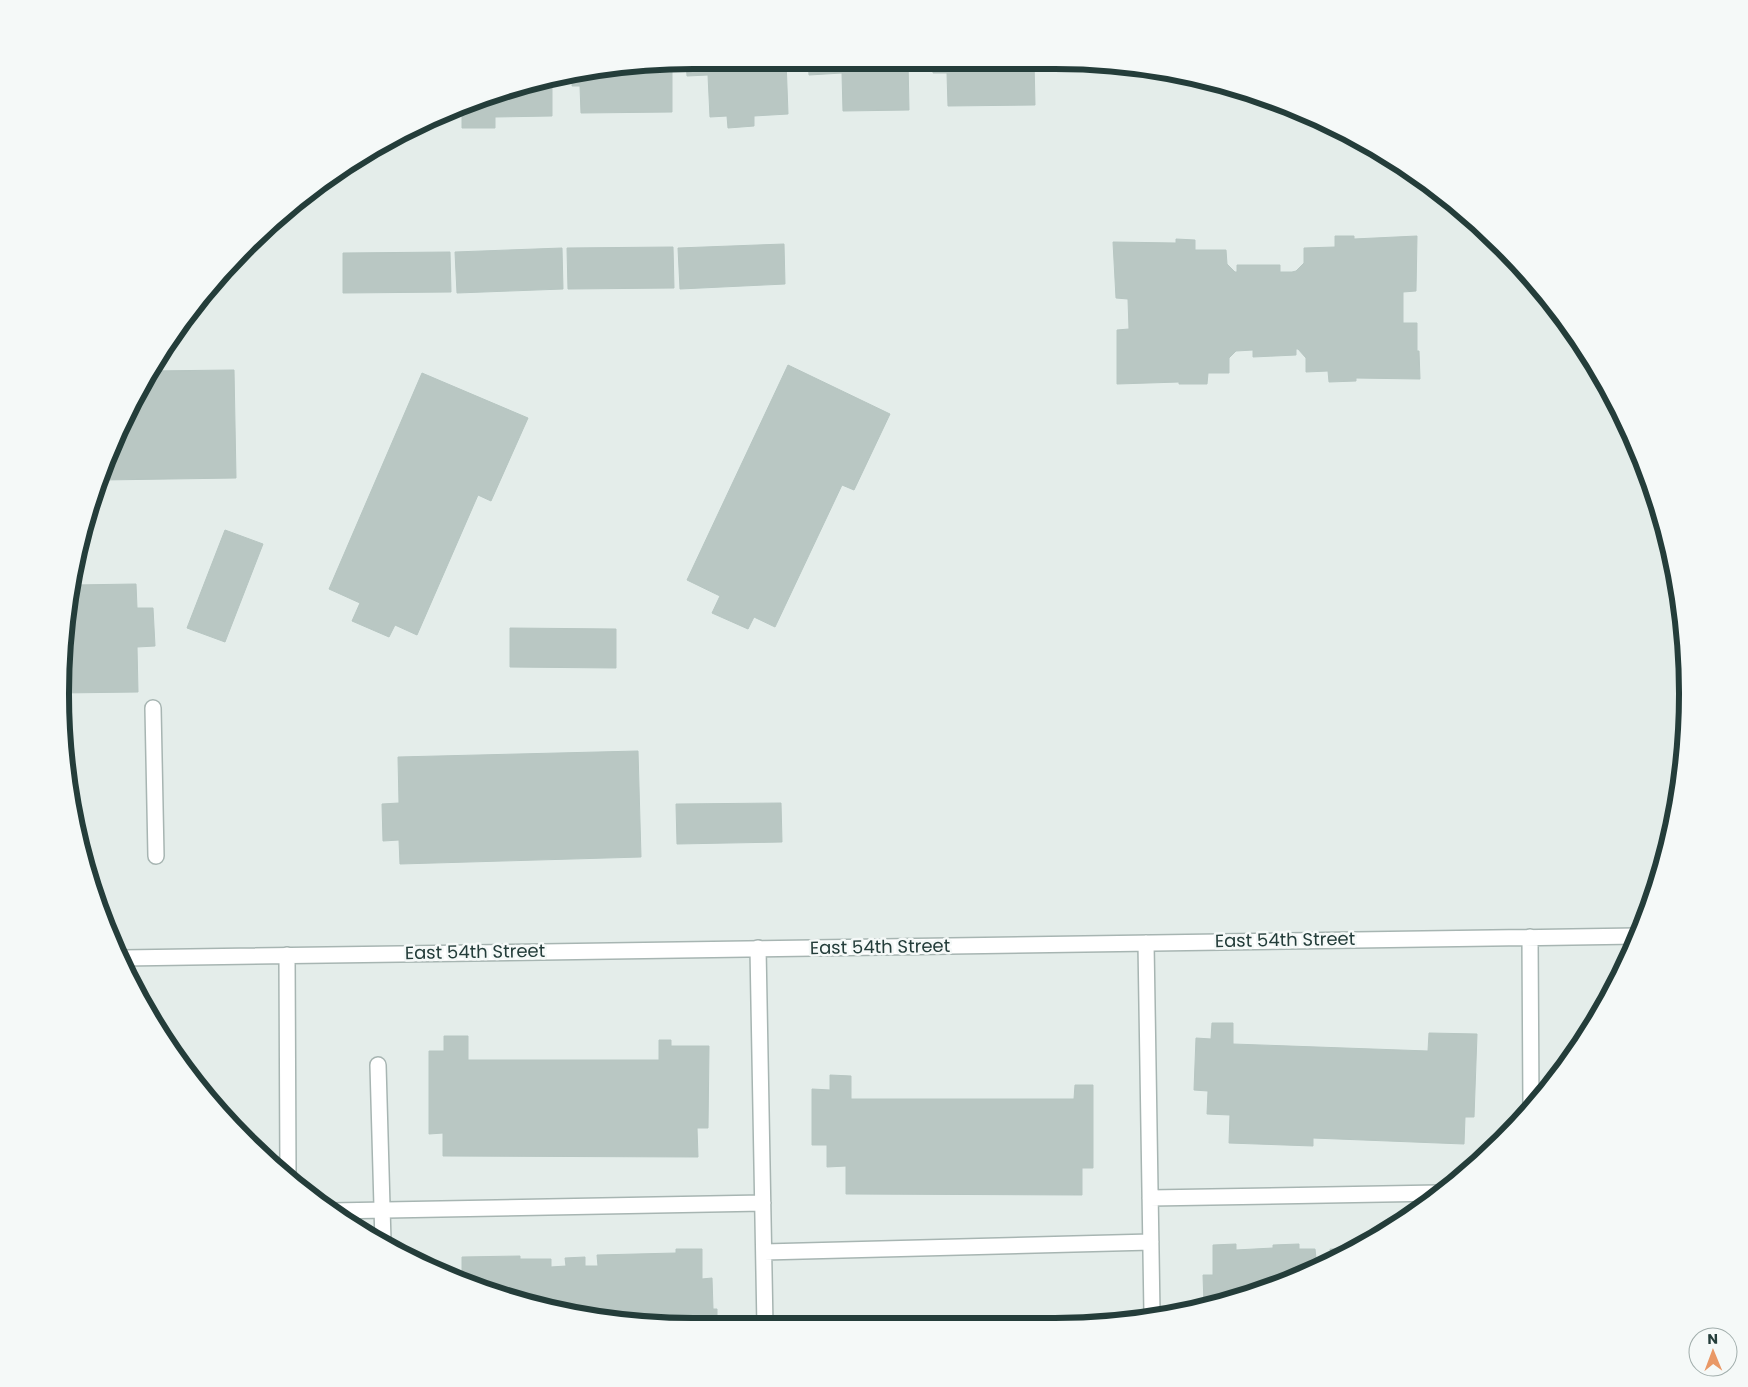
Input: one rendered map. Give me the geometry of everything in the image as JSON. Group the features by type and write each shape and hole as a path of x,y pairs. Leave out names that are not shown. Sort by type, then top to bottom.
{"street":[{"path":"153,708 156,856"},
{"name":"East 54th Street","path":"127,958 1631,936"},
{"path":"1530,937 1531,1097"},
{"path":"1146,942 1152,1310"},
{"path":"758,948 765,1318"},
{"path":"287,955 288,1168"},
{"path":"378,1065 383,1236"},
{"path":"1150,1198 1429,1193"},
{"path":"343,1211 763,1203"},
{"path":"764,1252 1151,1242"}],"building":[{"path":"687,69 786,69 788,114 754,116 754,126 728,128 727,116 710,117 708,75 687,76"},
{"path":"809,69 908,69 909,110 843,111 842,73 809,75"},
{"path":"933,69 1034,69 1035,105 948,106 947,73 933,73"},
{"path":"672,70 672,112 581,113 580,86 572,86 572,81 612,74"},
{"path":"552,86 552,116 495,117 495,128 462,128 462,113 532,90"},
{"path":"1335,236 1354,236 1354,239 1417,236 1416,291 1403,292 1403,323 1417,323 1420,379 1356,378 1356,381 1329,382 1328,371 1306,372 1306,358 1296,349 1296,355 1253,357 1253,350 1236,351 1229,358 1229,373 1208,373 1207,384 1179,384 1179,382 1117,384 1117,330 1129,329 1128,299 1116,298 1113,242 1176,243 1176,239 1195,240 1195,250 1226,250 1227,264 1235,272 1237,272 1237,265 1280,265 1280,272 1292,272 1296,271 1304,263 1304,248 1335,247"},
{"path":"784,244 785,284 680,289 678,248"},
{"path":"673,247 674,288 568,289 567,248"},
{"path":"562,248 563,289 457,293 455,252"},
{"path":"450,252 451,292 343,293 343,253"},
{"path":"788,365 890,414 854,490 842,485 775,627 754,617 748,629 712,613 720,596 687,580"},
{"path":"234,370 236,478 107,480 133,417 158,371"},
{"path":"422,373 528,418 491,501 478,495 417,635 395,625 389,637 352,621 360,603 329,589"},
{"path":"225,530 263,544 225,642 187,628"},
{"path":"136,584 137,608 153,608 155,646 137,647 138,692 69,693 70,653 79,585"},
{"path":"510,628 616,629 616,668 510,667"},
{"path":"638,751 641,857 400,864 399,840 383,841 382,804 399,803 398,757"},
{"path":"781,803 782,842 677,844 676,804"},
{"path":"1212,1023 1233,1023 1233,1044 1428,1051 1429,1033 1477,1034 1474,1117 1465,1117 1464,1144 1313,1138 1313,1146 1229,1143 1230,1115 1207,1114 1208,1091 1194,1090 1196,1038 1211,1039"},
{"path":"444,1036 468,1036 468,1060 659,1060 659,1040 671,1040 671,1046 709,1046 708,1128 697,1128 698,1157 443,1156 443,1133 429,1134 429,1051 444,1051"},
{"path":"830,1075 851,1076 851,1099 1074,1099 1075,1085 1093,1085 1093,1168 1082,1168 1082,1195 846,1194 846,1166 827,1167 827,1145 812,1145 812,1089 830,1090"},
{"path":"1236,1244 1236,1250 1273,1248 1273,1245 1299,1244 1299,1249 1315,1249 1316,1258 1325,1257 1294,1271 1255,1285 1204,1300 1203,1275 1213,1275 1213,1245"},
{"path":"676,1249 702,1249 702,1279 712,1278 713,1309 717,1309 717,1318 653,1317 612,1313 532,1297 462,1274 462,1257 520,1256 520,1259 551,1259 551,1267 566,1266 565,1258 585,1257 585,1266 598,1266 597,1255 676,1253"},
{"path":"1330,1249 1340,1249 1331,1254"}]}
